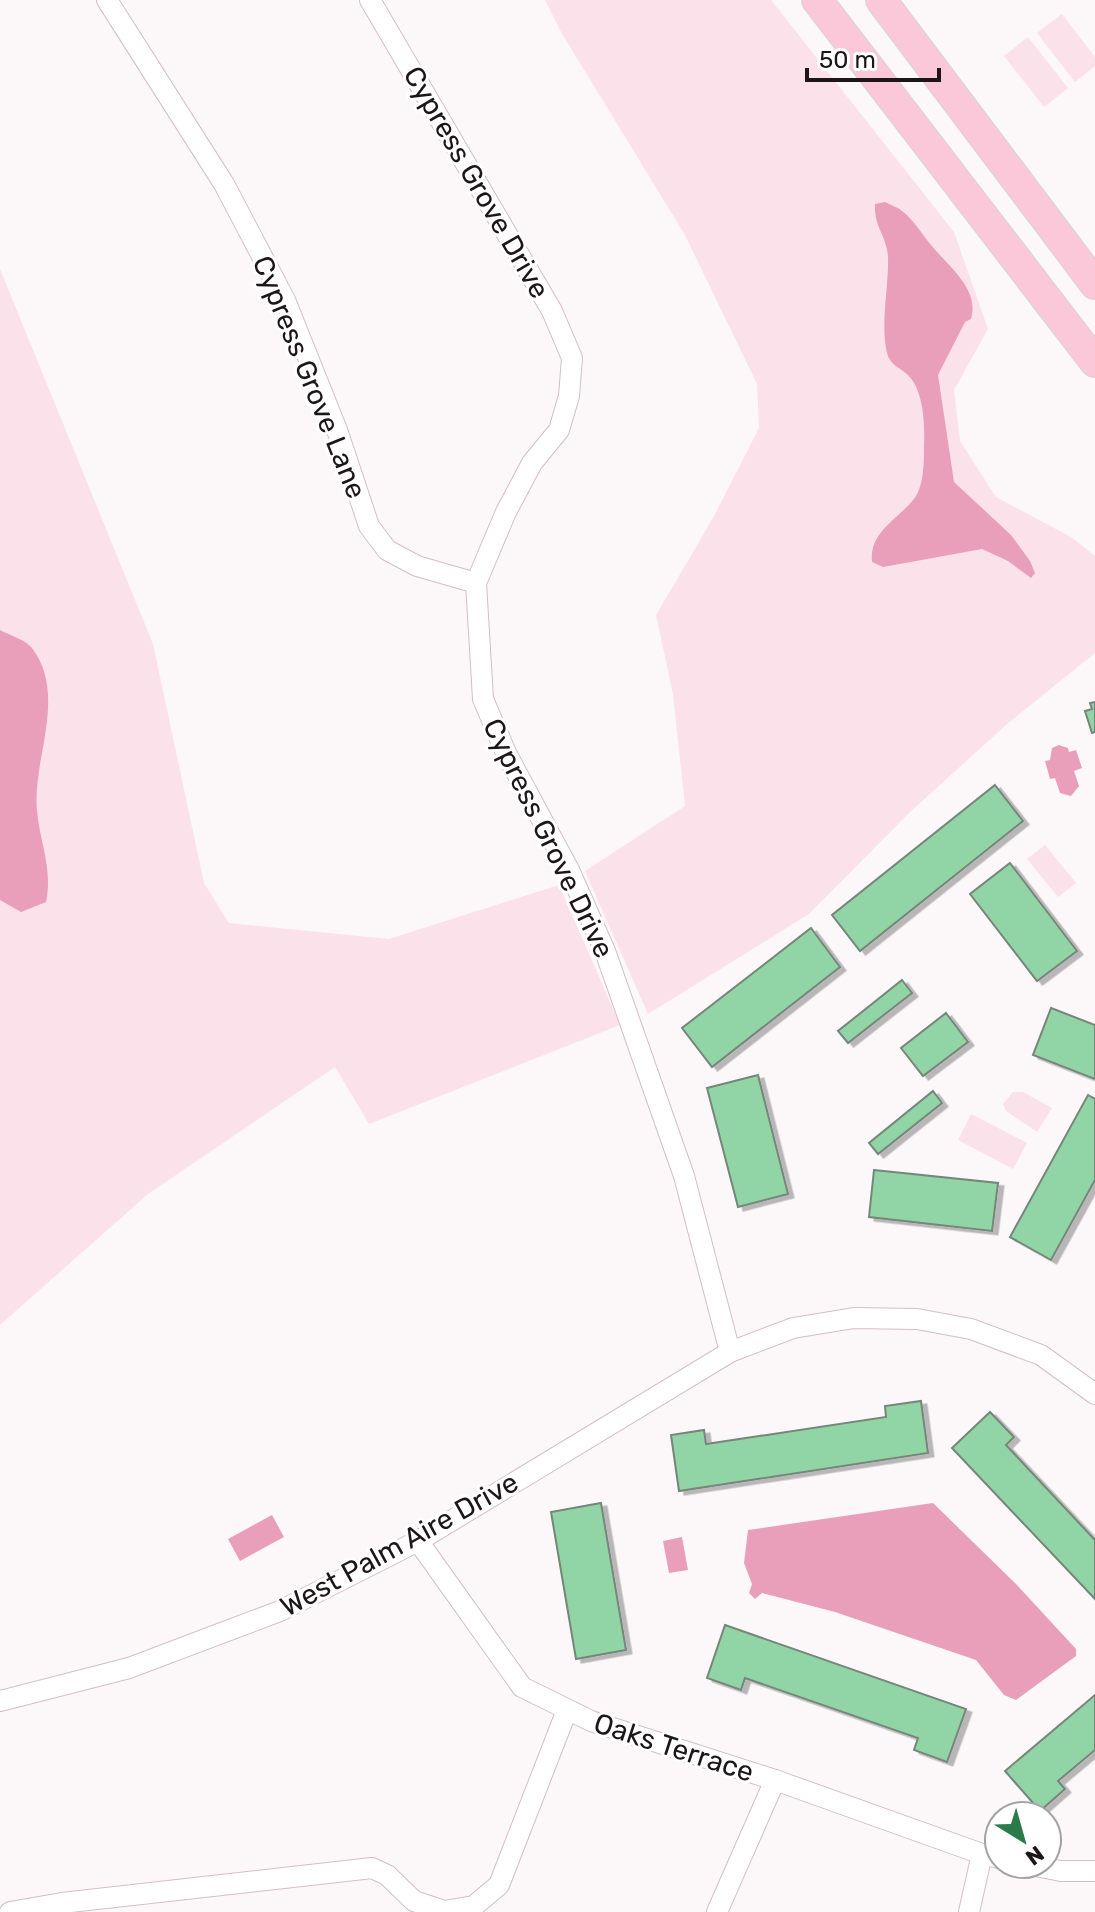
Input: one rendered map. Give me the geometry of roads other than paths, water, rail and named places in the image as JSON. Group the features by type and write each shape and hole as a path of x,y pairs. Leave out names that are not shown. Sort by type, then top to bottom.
{"main road":[{"path":"817,0 1095,362"},
{"path":"881,0 1095,284"}],"street":[{"name":"Cypress Grove Lane","path":"107,0 224,184 285,300 337,430 369,526 387,550 417,566 476,583"},
{"name":"Cypress Grove Drive","path":"370,0 552,311 572,358 569,396 559,430 532,463 506,512 476,583 483,699 506,753 569,870 605,951 684,1176 730,1352"},
{"name":"West Palm Aire Drive","path":"0,1701 129,1668 280,1611 418,1541 730,1352 793,1328 854,1318 917,1319 971,1329 1041,1355 1095,1394"},
{"name":"Oaks Terrace","path":"418,1541 522,1687 591,1721 775,1780 983,1854"},
{"path":"10,1912 62,1903 372,1868 387,1875 414,1901 444,1911 474,1906 499,1885 567,1710"},
{"path":"717,1912 775,1780"},
{"path":"1063,1871 1095,1871"},
{"path":"969,1912 983,1875"}]}
